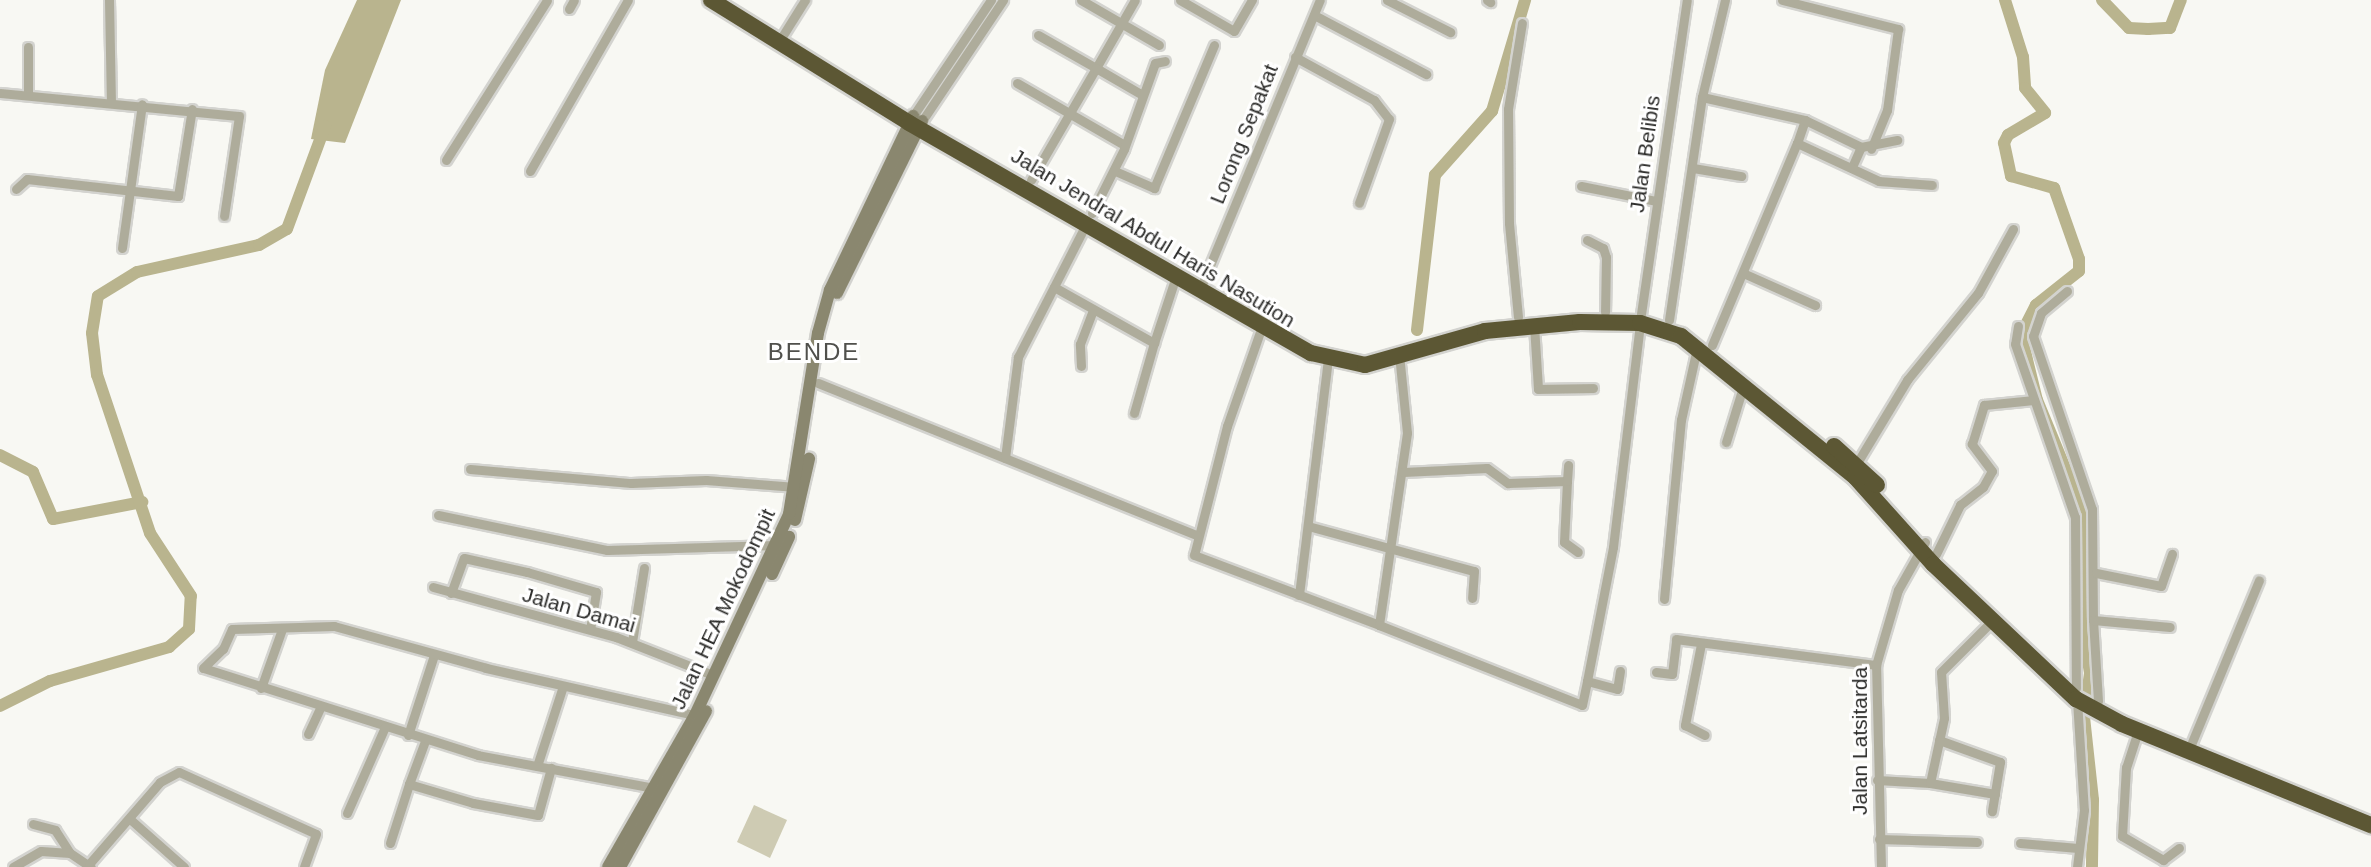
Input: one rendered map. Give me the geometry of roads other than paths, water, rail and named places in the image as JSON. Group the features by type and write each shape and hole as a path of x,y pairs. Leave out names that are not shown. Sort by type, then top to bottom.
{"highway":[{"path":"711,0 780,38 916,122"},
{"path":"728,0 780,38"},
{"name":"Jalan Jendral Abdul Haris Nasution","path":"916,122 1031,180 1176,276 1234,308 1330,350 1363,356 1399,353 1468,334 1605,312 1641,318 1704,346 1744,384 1855,477 1922,545 1991,622 2078,694 2138,731 2371,815"},
{"name":"Jalan Jendral Abdul Haris Nasution","path":"916,122 1084,213 1203,282 1261,329 1328,359 1365,365 1464,326 1518,317 1669,320 1857,463 1922,545 1936,554 2056,676"},
{"name":"Jalan Jendral Abdul Haris Nasution","path":"2096,706 2192,742 2371,825"}],"street":[{"path":"109,0 111,100"},
{"path":"446,160 547,0"},
{"path":"530,171 628,0"},
{"path":"780,38 804,0"},
{"path":"916,122 991,0"},
{"path":"916,122 1003,0"},
{"path":"1081,0 1159,46"},
{"path":"1031,180 1135,0"},
{"path":"1180,0 1234,31 1252,0"},
{"name":"Lorong Sepakat","path":"1203,282 1320,0"},
{"path":"1387,0 1450,32"},
{"name":"Jalan Belibis","path":"1587,681 1613,547 1656,201 1687,0"},
{"path":"1669,320 1702,97 1725,0"},
{"path":"1782,0 1898,29 1887,110 1871,149"},
{"path":"1314,15 1426,74"},
{"path":"1518,317 1509,223 1508,109 1522,23"},
{"path":"1038,35 1139,93"},
{"path":"1115,171 1154,188 1214,45"},
{"path":"27,47 29,93"},
{"path":"1295,57 1374,100 1389,119 1359,203"},
{"path":"1005,458 1016,362 1054,287 1084,213 1115,171 1152,69 1160,58 1165,61"},
{"path":"1017,83 1121,143"},
{"path":"0,93 111,100 192,109 240,118 224,216"},
{"path":"1702,97 1805,120 1861,148 1871,149 1897,140"},
{"path":"121,248 142,104"},
{"path":"16,189 27,179 178,196 192,109"},
{"path":"1664,598 1682,420 1704,346 1743,273 1805,120"},
{"name":"Jalan HEA Mokodompit","path":"608,867 660,790 713,675 761,586 796,487 818,333 841,275 916,122"},
{"path":"1797,143 1879,181 1932,185"},
{"path":"1852,167 1861,148"},
{"path":"1693,168 1741,176"},
{"path":"1581,186 1656,201"},
{"path":"1857,463 1907,380 1978,293 2012,229"},
{"path":"1587,240 1603,248 1606,257 1605,312"},
{"path":"1743,273 1815,306"},
{"name":"Jalan HEA Mokodompit","path":"620,867 761,586 804,491 826,326 841,275"},
{"path":"1134,413 1176,276"},
{"path":"1054,287 1092,313 1154,343"},
{"path":"2067,291 2042,313 2033,336 2092,509 2096,573 2092,620 2096,706"},
{"path":"1082,366 1080,344 1092,313"},
{"path":"1534,325 1538,389 1593,388"},
{"path":"2018,326 2015,344 2075,517 2078,694 2084,810 2077,867"},
{"path":"1261,329 1197,535 1197,558 1379,625 1582,705 1587,681 1617,689 1620,671"},
{"path":"1379,625 1394,549 1407,433 1399,353"},
{"path":"1299,595 1328,359"},
{"path":"818,383 1197,535"},
{"path":"1726,442 1744,384"},
{"path":"1936,554 1960,505 1983,487 1992,471 1972,444 1984,405 2034,400"},
{"path":"1568,465 1564,541 1578,552"},
{"path":"1403,472 1487,468 1508,483 1567,481"},
{"path":"470,469 631,483 706,480 796,487"},
{"path":"438,515 607,550 776,545"},
{"path":"1308,526 1474,571 1472,598"},
{"name":"Jalan Latsitarda","path":"1881,867 1875,665 1891,606 1922,545"},
{"path":"2096,573 2161,586 2172,554"},
{"path":"451,593 464,558 527,572 596,592 590,629"},
{"path":"632,642 644,569"},
{"path":"2192,742 2259,580"},
{"name":"Jalan Damai","path":"433,587 632,642 713,675"},
{"path":"2092,620 2170,627"},
{"path":"1930,783 1944,710 1941,672 1991,622"},
{"path":"660,790 425,741 203,668 223,649 232,629 334,626 434,655 695,715"},
{"path":"261,688 282,629"},
{"path":"1657,672 1672,674 1676,639 1875,665"},
{"path":"1701,644 1685,725 1705,735"},
{"path":"408,735 434,655"},
{"path":"537,766 563,686"},
{"path":"308,734 320,708"},
{"path":"346,813 385,727"},
{"path":"2138,731 2126,767 2122,836 2162,860 2179,848"},
{"path":"1939,740 2000,762 1992,811"},
{"path":"390,844 425,741"},
{"path":"409,783 473,803 538,815 551,768"},
{"path":"33,824 55,830 70,853 90,866 160,782 179,772 316,834 304,867"},
{"path":"1877,780 1930,783 1995,794"},
{"path":"131,820 184,867"},
{"path":"1879,839 1977,842"},
{"path":"2020,843 2078,848"},
{"path":"13,867 41,851 70,853"}],"waterway":[{"path":"1417,330 1435,175 1492,111 1525,0"},
{"path":"2005,0 2023,57 2025,88 2045,113 2008,135 2004,143 2011,176 2054,188 2079,259 2079,271 2036,305 2021,335 2037,400 2084,514 2081,618 2090,673 2084,717 2093,800 2092,867"},
{"path":"2102,0 2129,28 2148,29 2170,28 2181,0"},
{"path":"0,706 50,681 169,647 189,629 191,596 150,533 97,375 92,333 98,296 137,272 259,245 287,229 325,126"},
{"path":"0,455 33,472 53,519 142,502"}],"district":[{"name":"BENDE","path":"814,352"}]}
